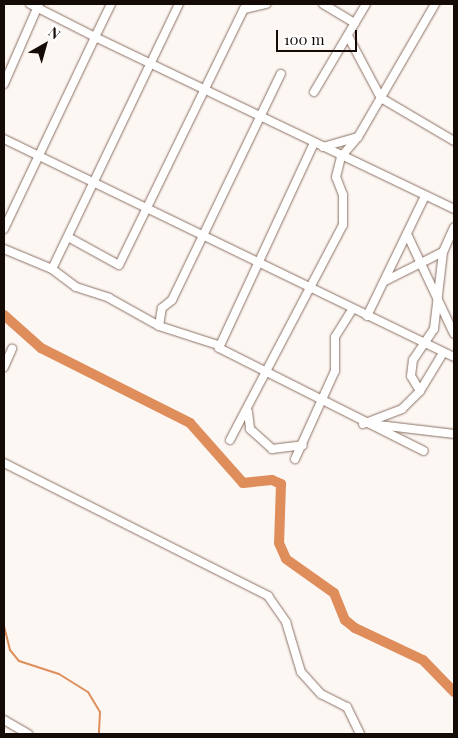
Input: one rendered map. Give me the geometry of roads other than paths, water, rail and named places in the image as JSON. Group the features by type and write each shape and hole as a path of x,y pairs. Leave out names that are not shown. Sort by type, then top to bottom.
{"street":[{"path":"4,229 111,4"},
{"path":"52,269 94,185 179,4"},
{"path":"68,238 119,265 244,9 266,4"},
{"path":"323,4 355,23"},
{"path":"314,92 366,4"},
{"path":"230,440 248,412 312,291 343,225 343,195 336,177 341,157 358,137 435,4"},
{"path":"4,84 7,68 36,5 150,64 341,157 454,209"},
{"path":"348,36 381,98 454,141"},
{"path":"159,326 162,308 172,300 201,236 281,74"},
{"path":"323,147 358,137"},
{"path":"4,139 39,155 146,211 422,344 454,357"},
{"path":"218,345 314,143"},
{"path":"367,316 425,196"},
{"path":"420,391 411,376 422,344 434,329 443,252 454,227"},
{"path":"407,234 438,305 454,334"},
{"path":"4,249 52,269 76,287 118,302 159,326 218,345 267,375 324,402 363,424 424,451"},
{"path":"385,281 443,252"},
{"path":"296,459 324,402 335,371 335,337 352,310"},
{"path":"4,368 12,349"},
{"path":"363,424 402,409 420,391 443,353"},
{"path":"248,412 250,429 265,445 294,449 303,445"},
{"path":"363,424 454,434"},
{"path":"4,463 268,596 288,628 301,672 321,694 347,707 360,734"},
{"path":"4,720 28,734"}],"waterway":[{"path":"4,315 41,348 190,423 243,483 272,480 281,484 279,543 286,559 334,593 345,620 355,628 423,660 454,692"},
{"path":"4,626 10,650 19,661 59,674 88,692 100,712 99,734"}]}
